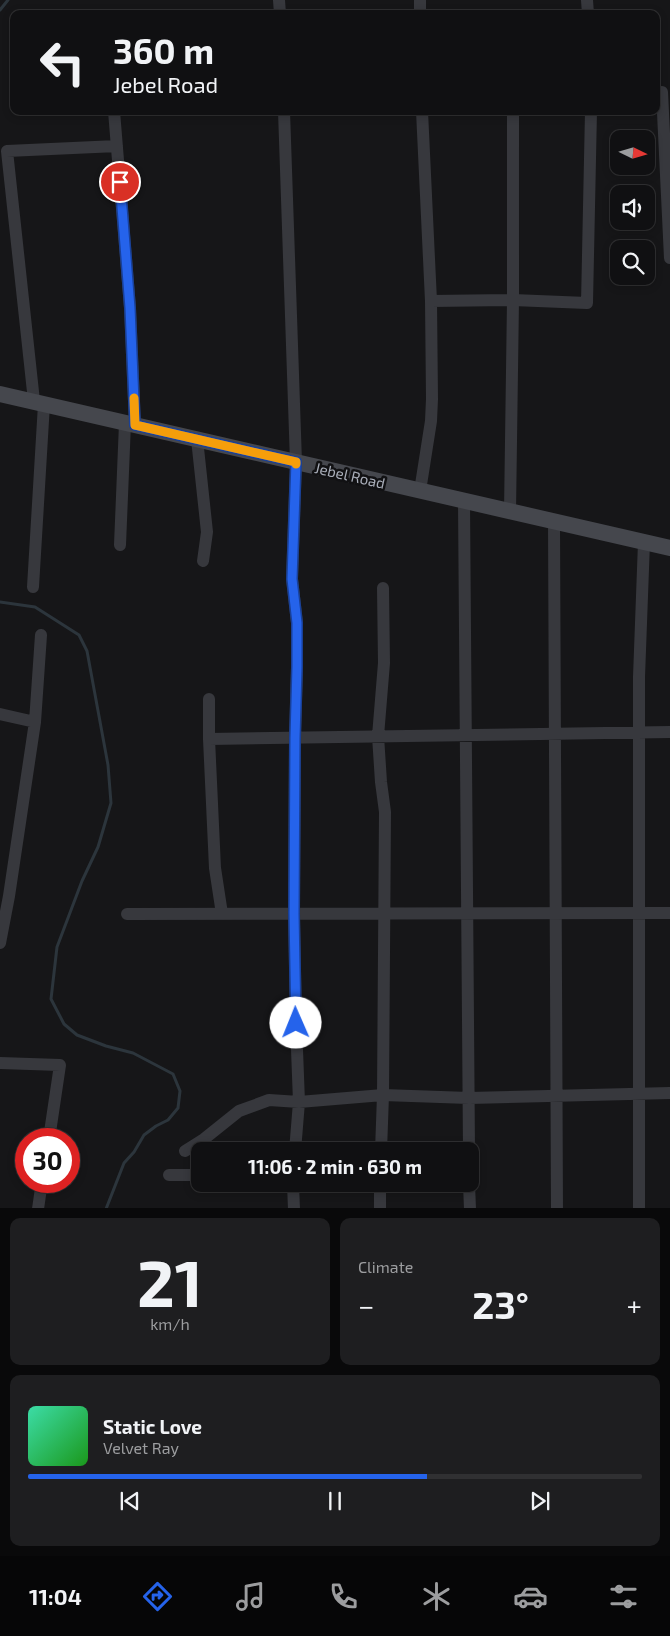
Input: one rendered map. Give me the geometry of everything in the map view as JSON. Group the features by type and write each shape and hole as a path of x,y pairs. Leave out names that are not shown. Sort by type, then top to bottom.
{"main road":[{"name":"Jebel Road","path":"0,394 670,548"}],"street":[{"path":"663,92 670,258"},
{"path":"114,115 130,308 130,424 120,545"},
{"path":"284,115 296,462 292,579 297,623 294,914 299,1102 296,1142"},
{"path":"420,491 432,399 431,301 422,115"},
{"path":"510,512 513,115"},
{"path":"431,301 513,300 587,303 591,115"},
{"path":"33,587 39,403 7,151 117,146"},
{"path":"197,439 208,532 203,561"},
{"path":"464,501 469,1142"},
{"path":"554,522 557,1208"},
{"path":"639,1208 639,733 644,542"},
{"path":"381,1142 385,812 378,736 384,663 383,588"},
{"path":"0,943 4,895 34,722 40,635"},
{"path":"209,698 215,868 222,914"},
{"path":"0,714 34,722"},
{"path":"209,739 670,732"},
{"path":"127,914 670,913"},
{"path":"0,1063 60,1065 51,1128"},
{"path":"185,1151 204,1139 239,1111 269,1100 299,1102 383,1095 469,1098 670,1093"},
{"path":"169,1175 191,1175"},
{"path":"293,1192 294,1208"},
{"path":"380,1192 380,1208"},
{"path":"470,1192 470,1208"},
{"path":"38,1208 40,1193"}],"waterway":[{"path":"0,10 8,0"},
{"path":"0,602 35,607 79,635 87,651 108,765 111,803 98,847 82,881 57,947 51,999 64,1024 77,1035 106,1046 133,1053 173,1074 180,1091 178,1108 168,1120 144,1135 134,1152 124,1163 106,1208"}],"slow traffic":[{"path":"134,398 135,425 296,462 296,464"}],"route":[{"path":"120,182 130,308 135,425 296,462 292,579 297,623 294,914 296,1023"}]}
